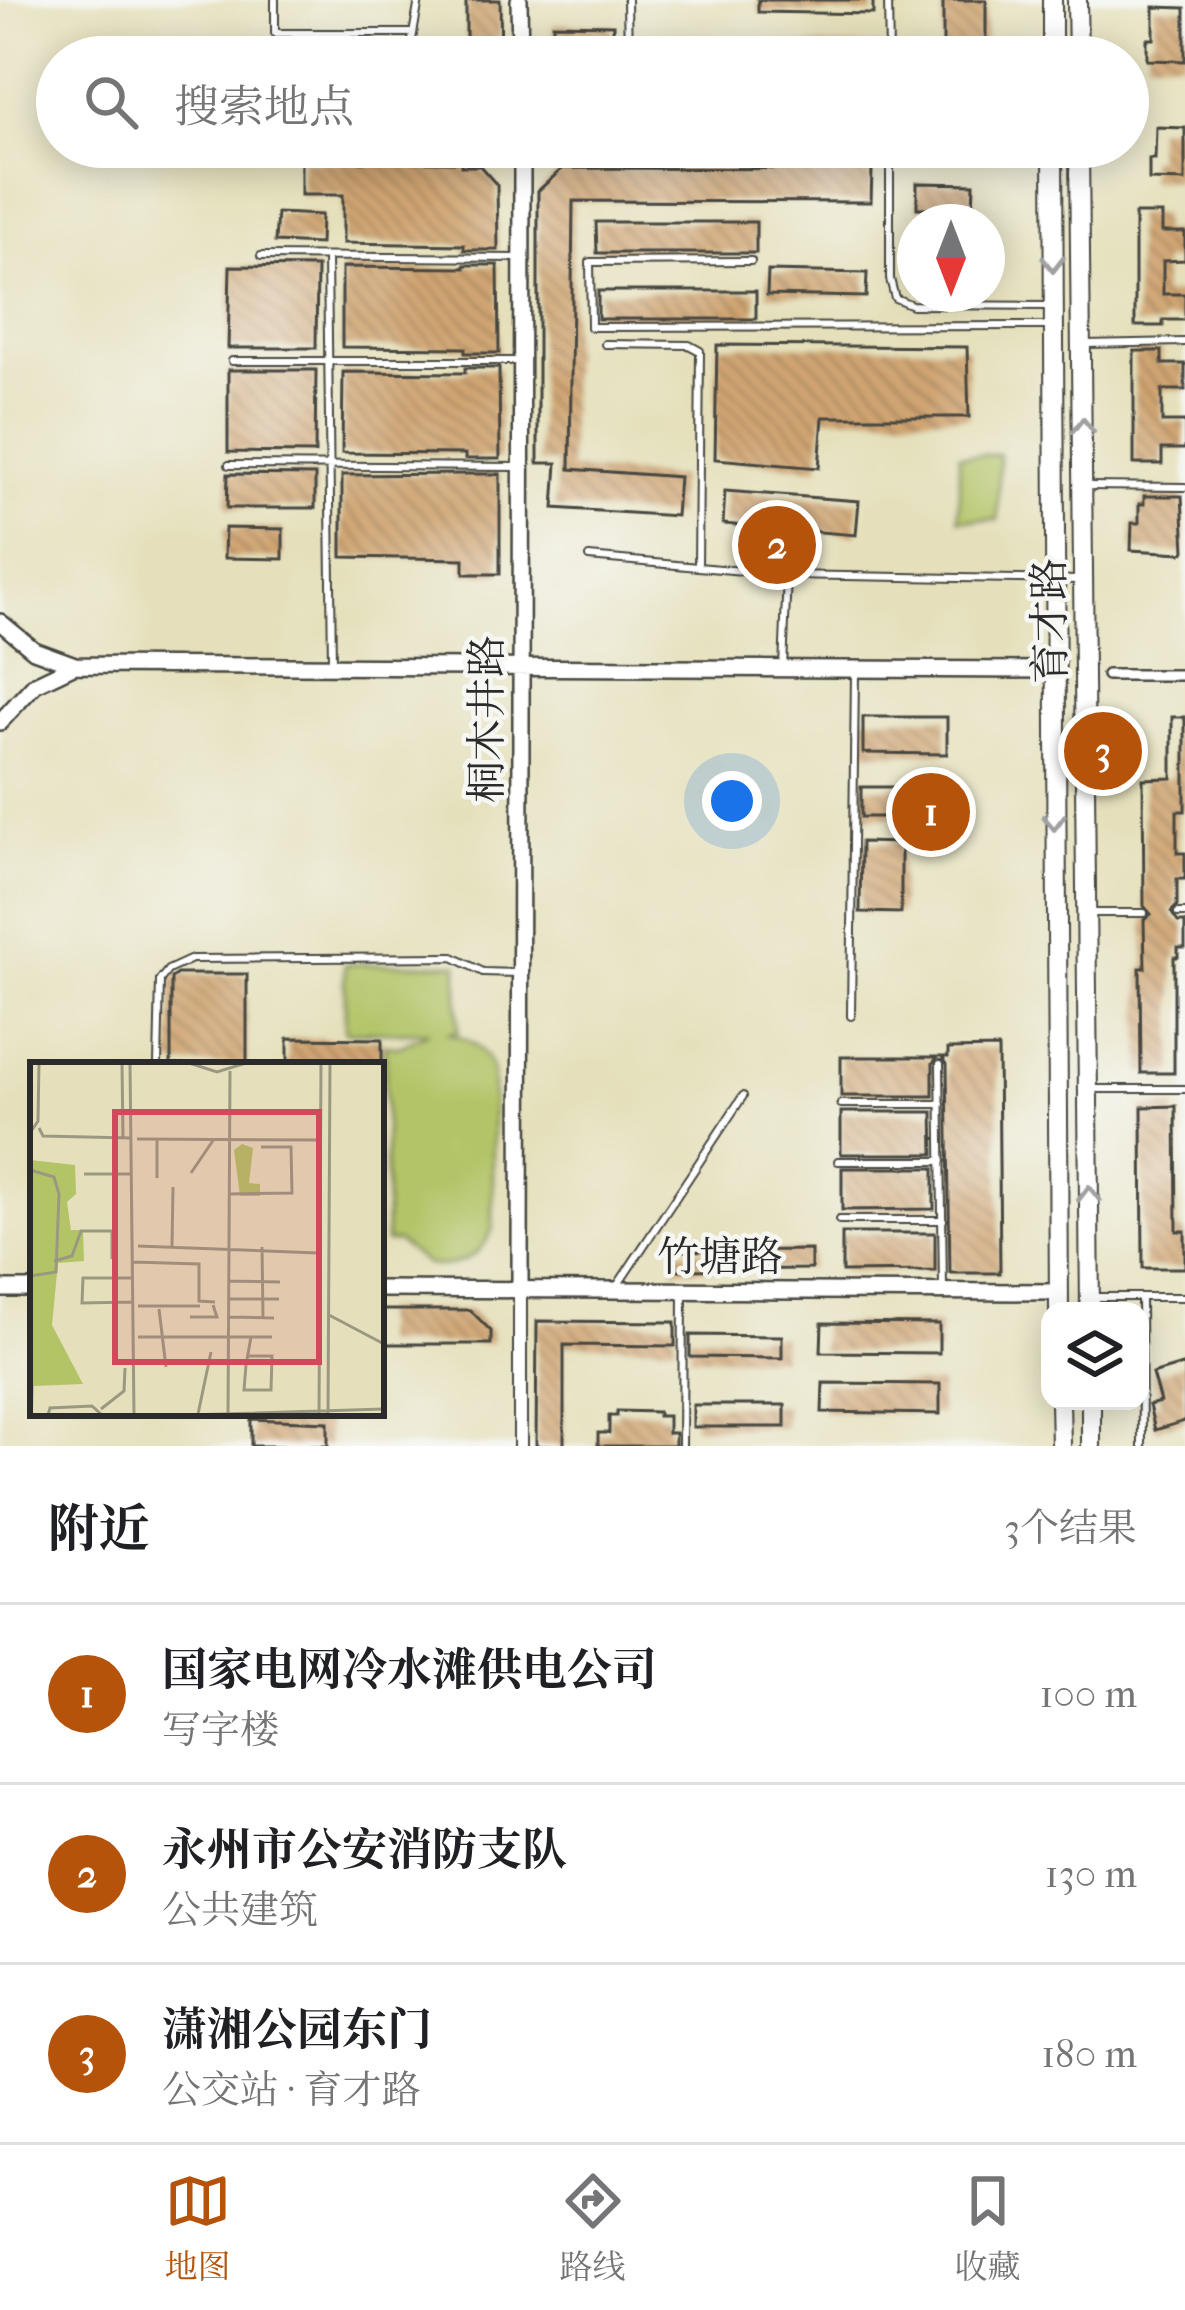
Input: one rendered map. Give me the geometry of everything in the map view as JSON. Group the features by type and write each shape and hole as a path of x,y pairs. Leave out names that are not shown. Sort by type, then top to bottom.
{"main road":[{"path":"1052,0 1052,36"},
{"path":"1077,0 1078,36"},
{"name":"育才路","path":"1053,168 1059,1302"},
{"name":"育才路","path":"1079,168 1090,1302"},
{"path":"1060,1410 1061,1446"},
{"path":"1091,1410 1091,1446"}],"street":[{"path":"519,0 520,36"},
{"name":"桐木井路","path":"520,1291 522,168"},
{"path":"0,622 34,650 75,665 1053,670"},
{"path":"0,722 34,684 75,665"},
{"path":"1107,675 1185,675"},
{"name":"竹塘路","path":"384,1289 943,1291 1059,1302"},
{"path":"520,1291 520,1446"}],"lane":[{"path":"275,0 275,33 413,33"},
{"path":"412,36 419,0"},
{"path":"627,0 628,36"},
{"path":"888,0 889,36"},
{"path":"890,168 890,279 895,298 912,304 1053,316"},
{"path":"261,256 523,258"},
{"path":"327,257 332,667"},
{"path":"752,261 590,262 591,327 1053,316"},
{"path":"1082,344 1185,342"},
{"path":"605,344 688,345 700,351 698,567"},
{"path":"232,362 523,362"},
{"path":"230,465 522,467"},
{"path":"1083,486 1185,487"},
{"path":"590,556 787,575 1084,580"},
{"path":"783,669 787,575"},
{"path":"850,1016 856,670"},
{"path":"1087,913 1144,913"},
{"path":"158,1062 160,980 168,970 192,959 454,958 483,972 521,973"},
{"path":"940,1064 943,1291"},
{"path":"1088,1089 1185,1089"},
{"path":"613,1292 743,1096"},
{"path":"841,1104 941,1104"},
{"path":"838,1161 942,1161"},
{"path":"839,1220 943,1220"},
{"path":"682,1292 682,1446"},
{"path":"1141,1297 1142,1446"},
{"path":"1105,1302 1185,1298"}],"green space":[{"path":"959,455 999,455 998,520 959,519"},
{"path":"345,964 458,964 458,1032 447,1033 476,1046 493,1074 493,1228 475,1254 458,1263 427,1265 398,1242 386,1242 385,1045 399,1046 429,1032 345,1032"}],"building":[{"path":"466,0 500,0 501,36 466,36"},
{"path":"758,0 873,0 873,14 758,12"},
{"path":"943,0 986,0 986,36 943,36"},
{"path":"1154,7 1185,8 1185,61 1149,60 1149,39 1154,39"},
{"path":"553,24 613,25 613,36 553,36"},
{"path":"1156,127 1185,128 1185,181 1149,180"},
{"path":"301,168 482,168 497,185 498,250 343,243 343,195 301,195"},
{"path":"563,168 872,169 871,202 573,201 570,469 679,477 676,516 554,508 557,463 538,463 538,191"},
{"path":"917,183 974,184 973,204 917,204"},
{"path":"277,213 321,215 320,244 275,242"},
{"path":"1135,214 1162,214 1162,232 1185,232 1185,260 1163,261 1163,294 1185,294 1185,320 1135,326"},
{"path":"596,222 756,222 756,253 597,253"},
{"path":"498,265 499,353 465,353 465,348 342,347 342,267"},
{"path":"230,266 317,267 316,348 228,348"},
{"path":"768,271 867,273 866,297 767,295"},
{"path":"598,291 756,291 756,319 598,319"},
{"path":"717,345 967,347 969,417 823,417 819,468 715,459"},
{"path":"1134,351 1162,351 1162,364 1185,364 1185,390 1162,390 1162,422 1185,422 1185,449 1162,449 1162,464 1134,464"},
{"path":"465,368 499,368 500,459 465,459 465,454 342,453 343,372 465,373"},
{"path":"228,370 316,370 315,453 228,452"},
{"path":"228,474 315,475 315,508 227,508"},
{"path":"500,474 500,574 464,574 464,559 342,557 342,475"},
{"path":"725,491 859,501 856,535 723,524"},
{"path":"1144,496 1182,496 1185,551 1131,550 1132,523 1139,523"},
{"path":"225,528 283,529 283,559 224,558"},
{"path":"863,717 947,717 947,754 863,753"},
{"path":"1172,717 1185,717 1185,811 1177,811 1177,853 1185,853 1185,879 1177,879 1177,906 1171,912 1178,922 1185,922 1185,948 1178,948 1178,957 1174,957 1174,1073 1141,1073 1140,968 1145,968 1144,920 1151,914 1144,906 1143,779 1172,778"},
{"path":"861,787 904,787 904,817 861,817"},
{"path":"861,842 901,843 901,913 860,912"},
{"path":"177,974 247,974 247,1062 171,1062 171,978"},
{"path":"288,1038 382,1039 382,1062 288,1062"},
{"path":"998,1048 1000,1273 950,1273 947,1064 942,1057 948,1057 948,1049"},
{"path":"841,1057 938,1057 933,1063 933,1096 841,1096"},
{"path":"1176,1106 1177,1231 1185,1231 1185,1268 1143,1268 1142,1107"},
{"path":"841,1112 933,1112 934,1154 841,1154"},
{"path":"842,1168 934,1168 934,1209 842,1210"},
{"path":"842,1233 935,1233 935,1271 842,1272"},
{"path":"811,1250 811,1269 673,1270 673,1251"},
{"path":"384,1310 470,1310 491,1331 491,1344 384,1344"},
{"path":"537,1321 675,1322 675,1346 564,1345 564,1446 536,1446"},
{"path":"822,1323 939,1324 939,1353 821,1352"},
{"path":"690,1335 782,1336 782,1358 690,1357"},
{"path":"1185,1364 1185,1421 1155,1430 1149,1405 1160,1402 1152,1374"},
{"path":"823,1383 940,1384 940,1414 822,1412"},
{"path":"693,1405 785,1405 785,1427 693,1427"},
{"path":"617,1411 668,1416 668,1433 675,1433 675,1446 598,1446 598,1433 609,1433 609,1416 617,1416"},
{"path":"251,1419 328,1422 328,1446 251,1446"}],"place":[{"name":"永州市公安消防支队","path":"777,545"},
{"name":"潇湘公园东门","path":"1103,751"},
{"name":"国家电网冷水滩供电公司","path":"931,812"}]}
